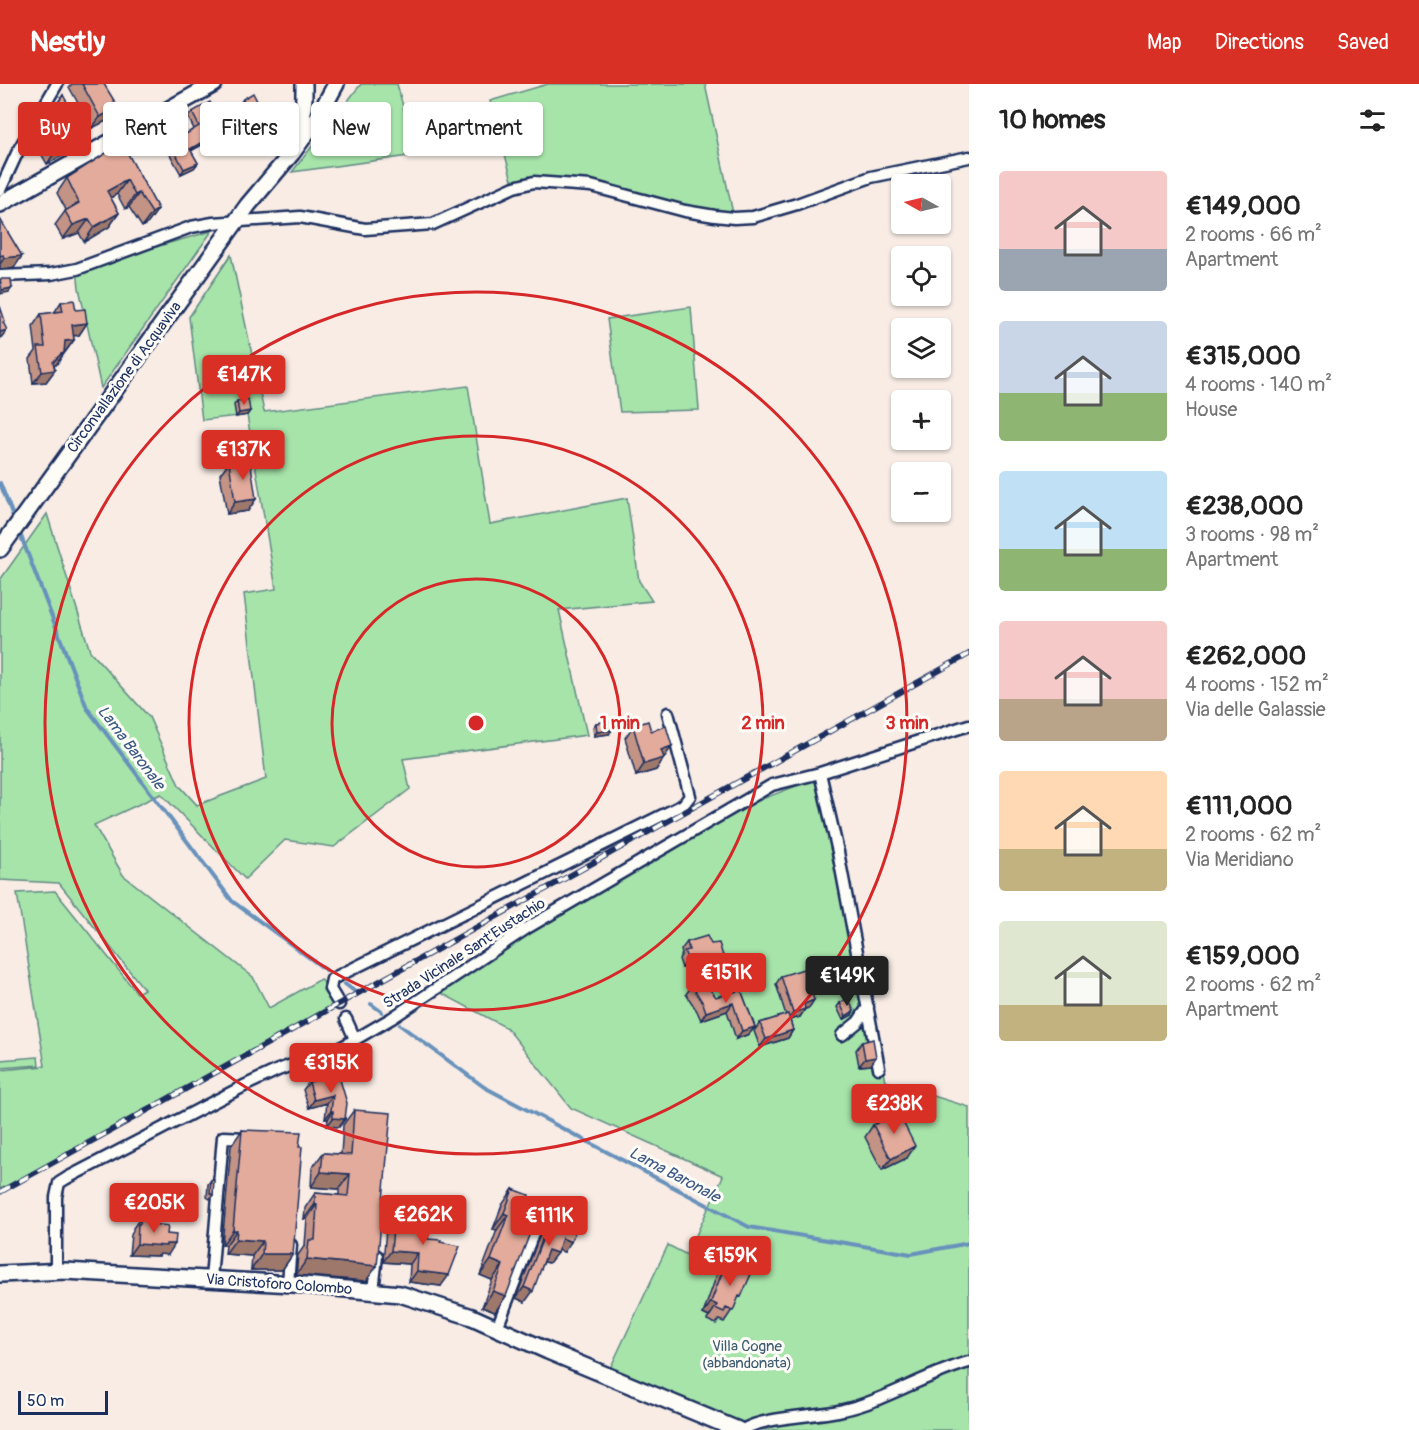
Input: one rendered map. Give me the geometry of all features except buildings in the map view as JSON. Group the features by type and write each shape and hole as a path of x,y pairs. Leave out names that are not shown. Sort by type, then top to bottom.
{"main road":[{"path":"0,204 214,84"},
{"path":"248,205 257,188 300,126 305,106 305,84 320,89 337,84"},
{"path":"248,205 292,153 318,117 337,84"},
{"name":"Circonvallazione di Acquaviva","path":"0,549 248,205"},
{"name":"Via Cristoforo Colombo","path":"0,1274 56,1271 288,1284 373,1291 419,1299 472,1317 738,1430"}],"street":[{"path":"0,190 20,149 57,84"},
{"path":"0,276 51,274 77,269 191,228 213,224 300,218 365,229 426,225 447,218 514,187 534,182 591,186 685,211 715,216 753,217 797,204 871,177 969,157"},
{"path":"339,1004 330,989 332,979 683,806 690,796 668,713"},
{"name":"Strada Vicinale Sant'Eustachio","path":"56,1271 56,1197 59,1183 67,1178 246,1085 355,1040 536,923 772,785 820,773 969,725"},
{"path":"820,773 879,1068"},
{"path":"842,1035 858,1022 868,1007"},
{"path":"346,1018 355,1040"},
{"path":"211,1280 223,1137 256,1139"},
{"path":"497,1328 536,1226"},
{"path":"288,1284 292,1236"},
{"path":"373,1291 378,1243"},
{"path":"743,1430 763,1422 844,1410 969,1362"}],"green space":[{"path":"361,84 397,84 403,106 403,156 409,156 292,172 311,148 311,156 391,156 391,102 347,102"},
{"path":"548,84 705,84 734,218 600,188 514,187 505,156 543,156 543,102 490,101"},
{"path":"212,231 101,388 77,269"},
{"path":"231,255 264,412 468,386 490,524 627,498 639,581 652,601 559,610 587,735 403,759 410,789 334,847 285,840 245,879 161,794 94,825 123,875 253,977 269,1008 321,979 339,1004 0,1192 0,1070 45,1066 17,893 55,891 137,993 144,989 59,883 0,880 0,580 47,514 90,651 149,717 179,785 197,805 266,779 244,594 276,589 247,415 202,420 189,317"},
{"path":"691,307 699,410 620,412 607,319"},
{"name":"Villa Cogne (abbandonata)","path":"820,777 885,1081 969,1107 969,1430 738,1430 607,1375 668,1245 687,1255 723,1176 571,1108 507,1028 441,993 492,954 749,804"},
{"path":"38,1057 39,1065 0,1068 0,1060"}],"waterway":[{"name":"Lama Baronale","path":"0,483 15,521"},
{"name":"Lama Baronale","path":"19,531 87,708 232,901 326,970"},
{"name":"Lama Baronale","path":"345,984 358,994"},
{"name":"Lama Baronale","path":"371,1004 382,1012"},
{"name":"Lama Baronale","path":"400,1025 484,1087 749,1227 911,1254 969,1243"}],"railway":[{"path":"0,1192 969,654"}]}
